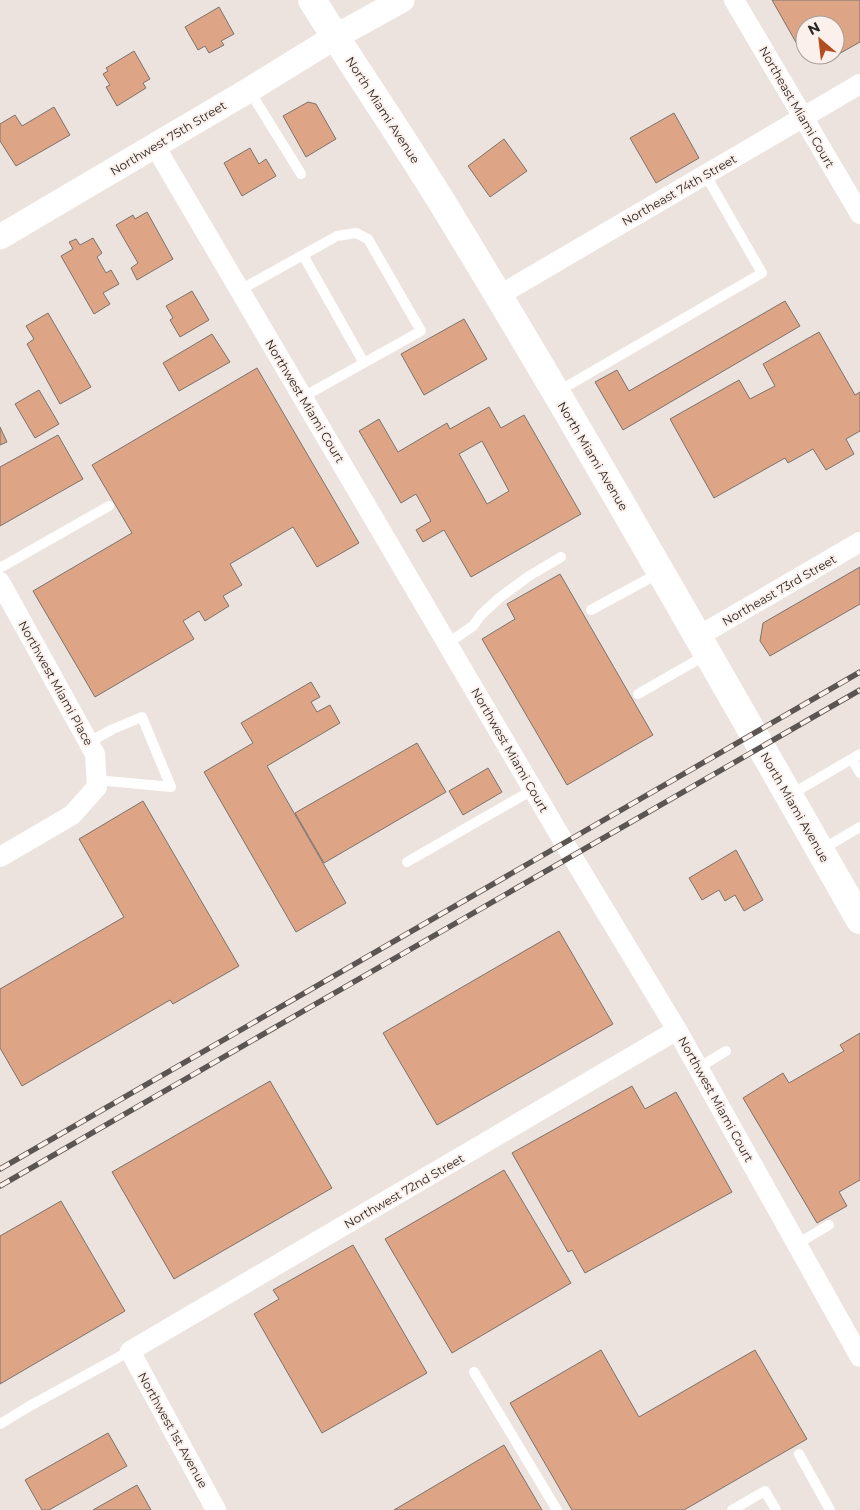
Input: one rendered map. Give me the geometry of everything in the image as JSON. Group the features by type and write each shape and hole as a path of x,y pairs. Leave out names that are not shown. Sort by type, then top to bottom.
{"main road":[{"name":"North Miami Avenue","path":"312,0 410,150 556,393 662,571 702,646 860,920"}],"street":[{"name":"Northwest 75th Street","path":"0,237 335,37 402,0"},
{"name":"Northeast Miami Court","path":"734,0 860,214"},
{"name":"Northeast 74th Street","path":"498,296 860,84"},
{"name":"Northwest Miami Court","path":"155,146 678,1030 860,1357"},
{"name":"Northeast 73rd Street","path":"702,646 860,542"},
{"name":"Northwest Miami Place","path":"0,582 95,754 97,784"},
{"path":"0,856 72,815 97,784"},
{"name":"Northwest 72nd Street","path":"130,1351 678,1030"},
{"name":"Northwest 1st Avenue","path":"130,1351 216,1510"}],"lane":[{"path":"249,90 301,174"},
{"path":"556,393 762,273 705,174"},
{"path":"240,290 337,236 356,233 368,239 421,331 303,397"},
{"path":"303,255 364,363"},
{"path":"0,568 109,506"},
{"path":"448,643 473,626 498,599 529,576 561,557"},
{"path":"591,610 662,571"},
{"path":"638,694 702,646"},
{"path":"89,742 142,716 172,787 97,784"},
{"path":"788,796 856,756 860,773"},
{"path":"407,862 534,789"},
{"path":"820,850 860,827"},
{"path":"698,1068 726,1052"},
{"path":"797,1244 829,1225"},
{"path":"0,1424 130,1351"},
{"path":"474,1372 557,1510"},
{"path":"799,1454 830,1510"},
{"path":"732,1510 765,1491 776,1510"}],"building":[{"path":"772,0 860,0 860,42 845,50 845,15 795,15 795,41"},
{"path":"219,7 234,34 221,41 224,45 209,53 205,46 198,50 185,27"},
{"path":"134,51 150,79 143,83 146,88 117,106 106,87 110,85 103,74 108,71 106,68"},
{"path":"308,102 316,104 336,139 306,157 283,116"},
{"path":"54,107 70,135 16,166 0,141 0,124 15,115 22,126"},
{"path":"674,113 699,158 656,183 630,138"},
{"path":"504,139 527,171 490,197 468,166"},
{"path":"250,148 259,164 266,159 276,176 242,196 224,163"},
{"path":"147,212 173,259 137,280 131,268 138,263 116,225 133,215 135,219"},
{"path":"93,238 102,253 97,257 106,273 111,270 119,284 103,293 110,304 94,314 61,256 73,249 69,242 76,239 80,245"},
{"path":"192,291 209,320 180,337 170,320 173,318 166,306"},
{"path":"785,301 800,326 623,430 595,382 617,370 629,391"},
{"path":"48,313 91,387 60,404 27,344 34,339 26,326"},
{"path":"464,319 487,359 424,395 401,354"},
{"path":"819,332 855,395 860,392 860,431 846,439 854,454 826,470 813,449 788,463 785,458 714,498 670,419 739,380 750,399 775,386 763,364"},
{"path":"212,334 230,362 179,391 163,363"},
{"path":"257,368 359,543 317,567 293,527 230,564 242,585 223,596 229,606 205,621 199,611 183,621 194,639 95,697 33,591 132,533 92,465"},
{"path":"39,390 59,424 35,438 15,404"},
{"path":"489,407 501,428 524,415 581,514 471,577 444,530 423,542 416,530 431,521 416,494 401,503 359,431 379,419 398,452 447,423 450,429","holes":["482,441 509,491 487,504 459,454"]},
{"path":"0,427 7,442 0,445"},
{"path":"58,435 83,479 0,526 0,467"},
{"path":"860,567 860,604 770,656 760,641 763,623"},
{"path":"560,574 653,735 567,785 482,639 515,619 507,604"},
{"path":"311,682 320,697 311,702 317,712 330,705 340,723 267,766 346,903 296,932 204,772 253,743 241,723"},
{"path":"417,743 446,792 324,863 295,813"},
{"path":"488,768 502,792 463,815 449,791"},
{"path":"143,801 239,966 173,1004 170,1000 22,1086 0,1048 0,989 124,917 79,839"},
{"path":"736,850 763,900 744,911 735,895 725,901 719,890 702,900 689,878"},
{"path":"559,931 613,1024 437,1125 383,1033"},
{"path":"860,1033 860,1180 839,1192 847,1206 817,1223 743,1098 783,1073 789,1083 844,1051 840,1045"},
{"path":"270,1081 332,1188 174,1279 112,1172"},
{"path":"632,1086 645,1109 676,1092 732,1192 585,1273 572,1250 568,1252 512,1153"},
{"path":"504,1170 571,1283 452,1353 385,1239"},
{"path":"61,1201 125,1311 0,1384 0,1236"},
{"path":"353,1245 427,1373 322,1433 254,1314 279,1299 273,1290"},
{"path":"601,1350 639,1417 755,1350 807,1439 684,1510 572,1510 510,1403"},
{"path":"108,1433 127,1466 49,1510 42,1510 25,1480"},
{"path":"504,1445 542,1510 394,1510"},
{"path":"137,1485 151,1510 93,1510"}],"railway":[{"path":"0,1169 860,672"},
{"path":"0,1186 860,690"}]}
